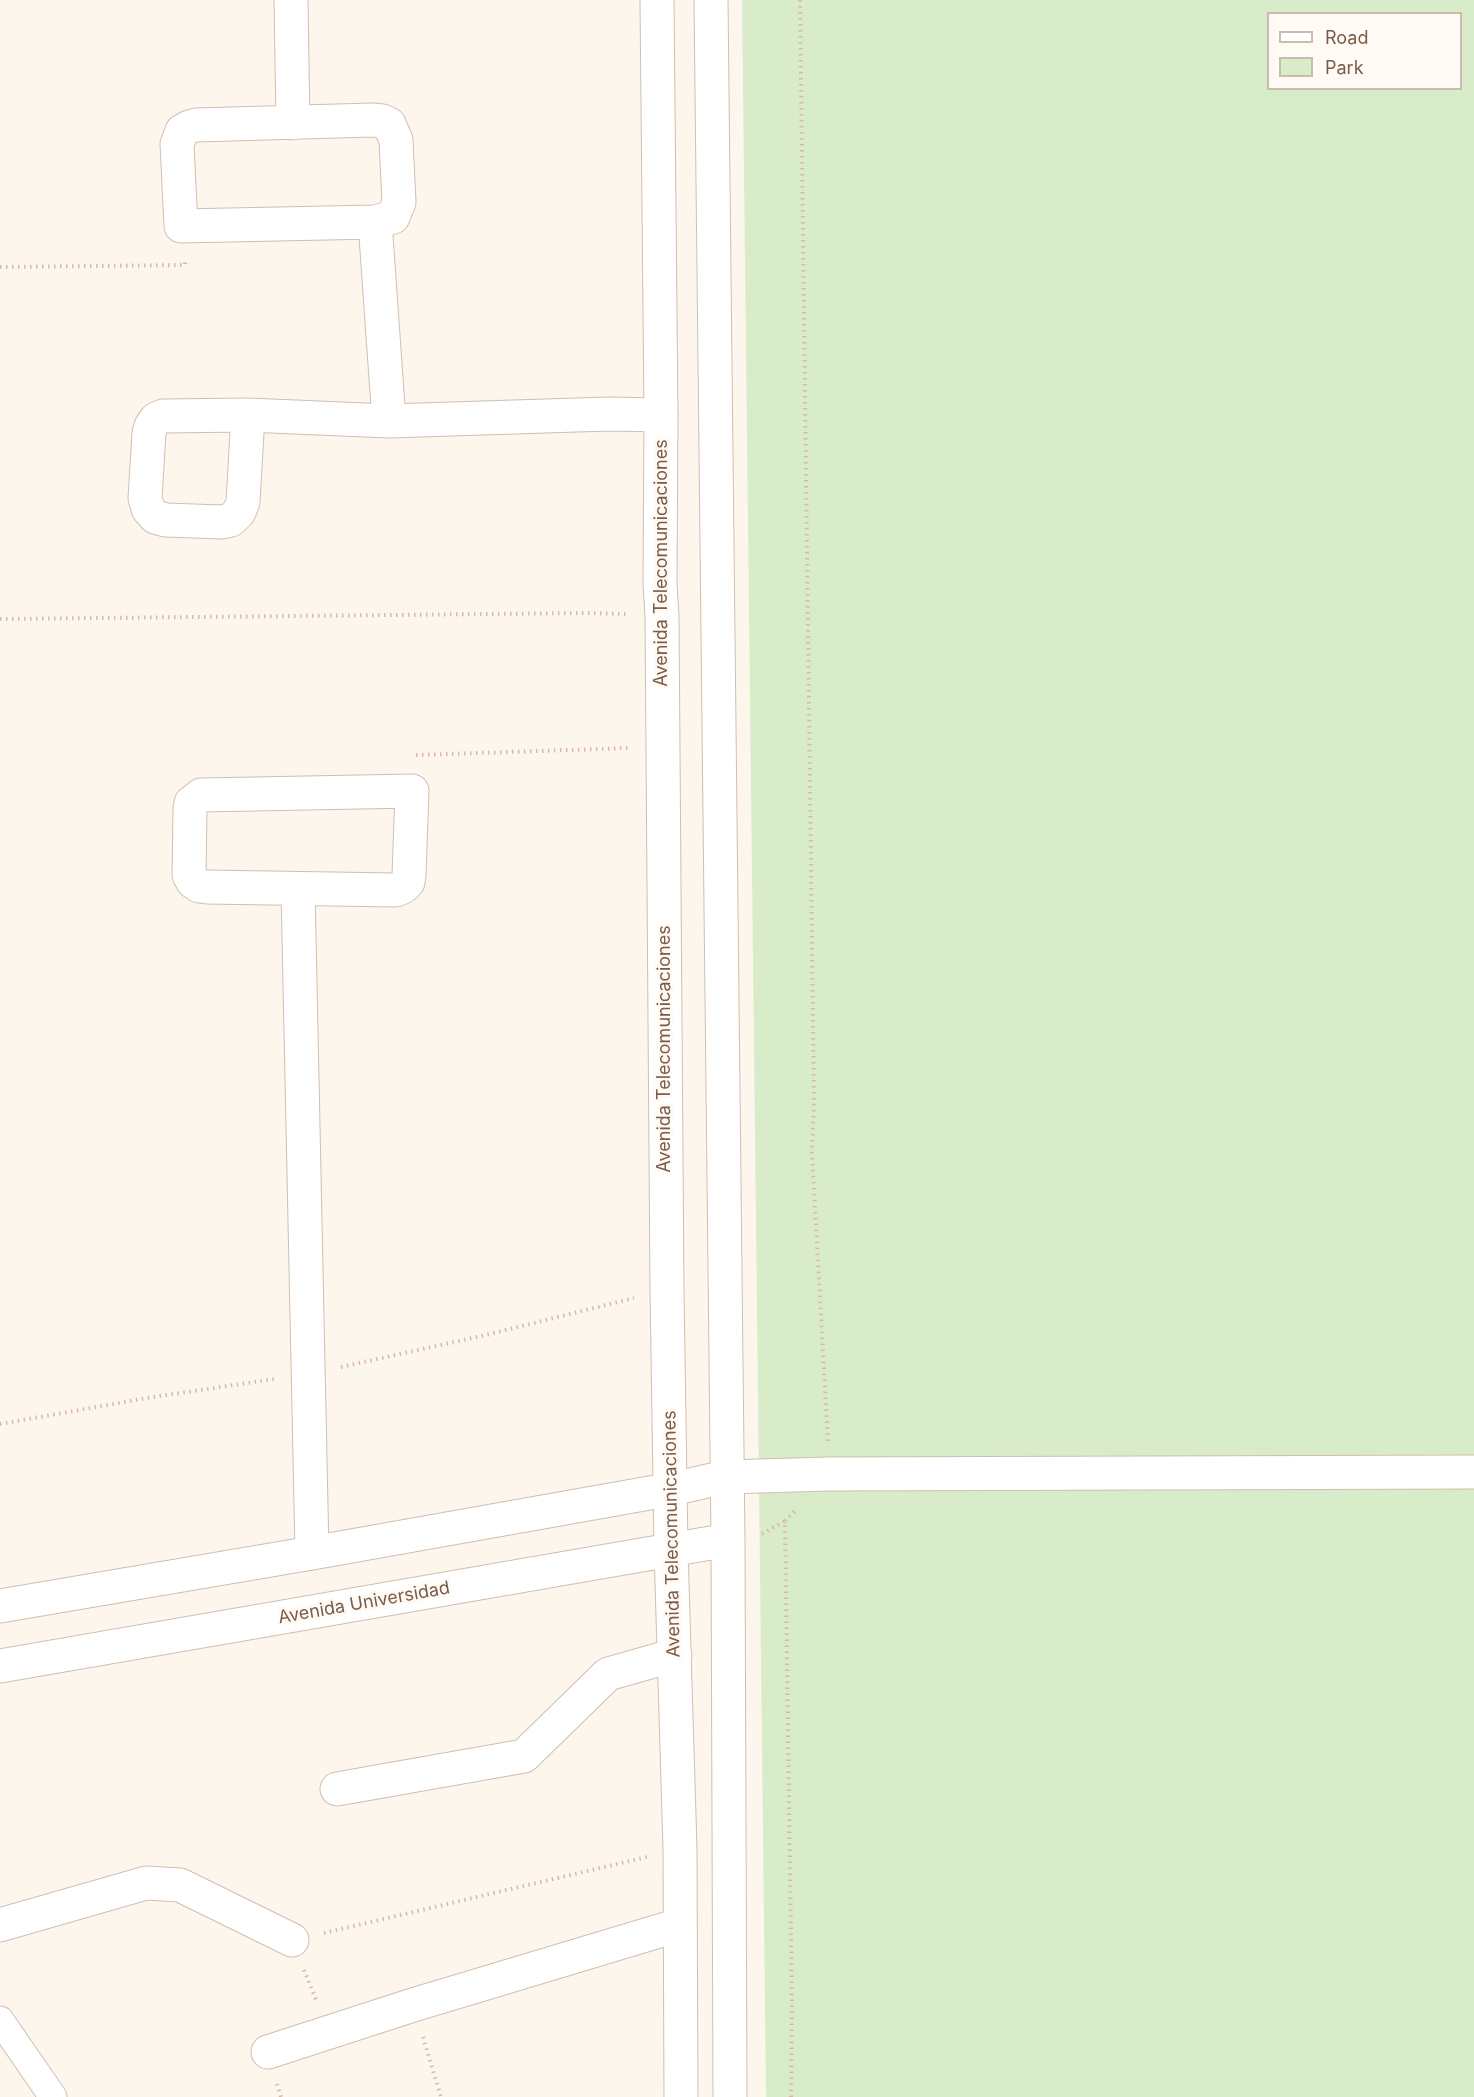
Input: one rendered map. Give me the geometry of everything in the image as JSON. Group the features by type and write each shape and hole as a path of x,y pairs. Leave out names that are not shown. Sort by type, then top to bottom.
{"street":[{"path":"291,0 293,123"},
{"name":"Avenida Telecomunicaciones","path":"657,0 667,1290 672,1489 671,1549 680,1849 681,2097"},
{"path":"711,0 725,1477 728,1540 730,2097"},
{"path":"382,121 388,124 396,140 399,202 393,217 375,222 181,226 177,144 182,131 196,125 382,121"},
{"path":"375,222 389,421"},
{"path":"249,416 389,421 608,414 661,415"},
{"path":"412,791 409,876 408,882 403,887 388,891 207,887 199,886 189,875 191,803 195,798 208,793 412,791"},
{"path":"298,889 312,1553"},
{"path":"0,1606 672,1489 725,1477 829,1474 1474,1472"},
{"name":"Avenida Universidad","path":"0,1666 728,1540"},
{"path":"337,1789 524,1756 608,1674 675,1655"},
{"path":"0,1925 146,1883 180,1885 292,1940"},
{"path":"268,2052 679,1924"},
{"path":"0,2020 53,2097"}],"path":[{"path":"791,2097 792,2010 785,1521 829,1474 812,1152 814,1100 801,0"},
{"path":"0,267 185,265 181,226"},
{"path":"0,619 585,613 662,616"},
{"path":"412,791 415,755 663,747"},
{"path":"329,2032 292,1940 680,1849"},
{"path":"413,2005 441,2097"}],"green space":[{"path":"742,0 1474,0 1474,2097 766,2097"}]}
